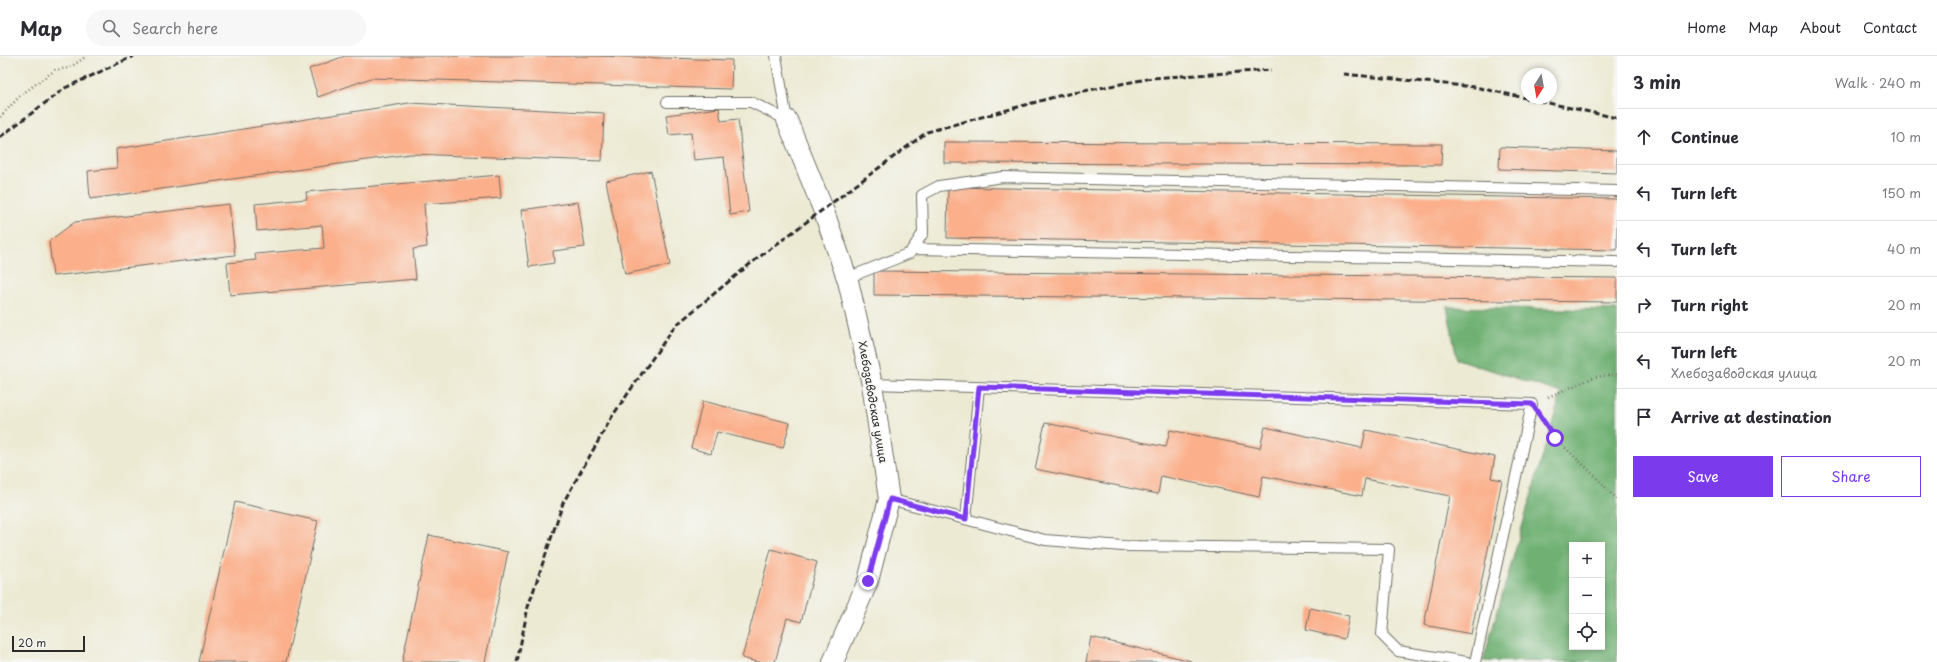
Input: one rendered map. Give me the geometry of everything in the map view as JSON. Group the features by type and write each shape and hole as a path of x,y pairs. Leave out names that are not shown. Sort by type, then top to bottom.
{"street":[{"name":"Хлебозаводская улица","path":"787,120 823,209 847,278 872,384 890,499 868,581 833,662"}],"lane":[{"path":"776,56 787,120"},
{"path":"666,102 751,102 787,120"},
{"path":"847,278 910,253 923,232 922,194 939,186 1003,177 1617,190"},
{"path":"912,249 1617,262"},
{"path":"872,384 1532,404 1476,662"},
{"path":"966,519 979,387"},
{"path":"890,499 1045,540 1123,546 1389,549 1382,635 1398,651 1467,662"}],"path":[{"path":"0,117 21,95 54,70 69,68 87,56"},
{"path":"1617,374 1596,377 1532,404 1555,438 1595,476 1617,500"}],"green space":[{"path":"1447,307 1617,310 1617,662 1483,661 1561,393 1457,359"}],"building":[{"path":"345,56 595,56 732,60 731,89 371,78 318,97 309,69"},
{"path":"409,103 604,113 602,161 410,154 90,199 88,171 117,168 116,149"},
{"path":"719,108 721,121 738,119 749,212 730,215 724,157 694,160 691,133 669,135 666,115"},
{"path":"944,142 1442,144 1441,165 944,163"},
{"path":"1500,147 1617,151 1617,173 1499,169"},
{"path":"651,171 670,265 625,274 606,181"},
{"path":"499,175 501,198 424,204 427,247 413,249 416,279 230,295 227,263 256,260 255,254 324,248 322,225 257,231 255,204 307,199 306,192"},
{"path":"948,187 1617,199 1617,250 947,238"},
{"path":"578,202 585,247 553,251 554,263 529,267 521,210"},
{"path":"229,204 235,255 53,276 49,241 75,222"},
{"path":"874,271 1617,278 1617,302 874,295"},
{"path":"703,401 790,423 783,448 717,432 711,454 691,448"},
{"path":"1045,423 1166,447 1170,430 1260,448 1265,427 1362,448 1366,430 1495,457 1491,478 1502,480 1471,634 1424,625 1450,496 1365,479 1362,496 1263,476 1259,497 1161,476 1158,494 1035,469"},
{"path":"235,502 318,521 286,662 199,662"},
{"path":"429,535 508,552 485,662 402,662"},
{"path":"771,549 817,562 801,622 787,618 775,662 757,662 742,658"},
{"path":"1310,608 1349,616 1344,639 1306,630"},
{"path":"1091,637 1191,661 1191,662 1086,662"}],"railway":[{"path":"0,137 65,88 134,56"},
{"path":"517,662 528,607 563,503 613,415 675,326 750,264 927,132 1058,96 1152,78 1271,70"},
{"path":"1344,74 1475,87 1617,118"}],"route":[{"path":"868,581 890,499 966,519 979,387 1532,404 1555,438"}]}
